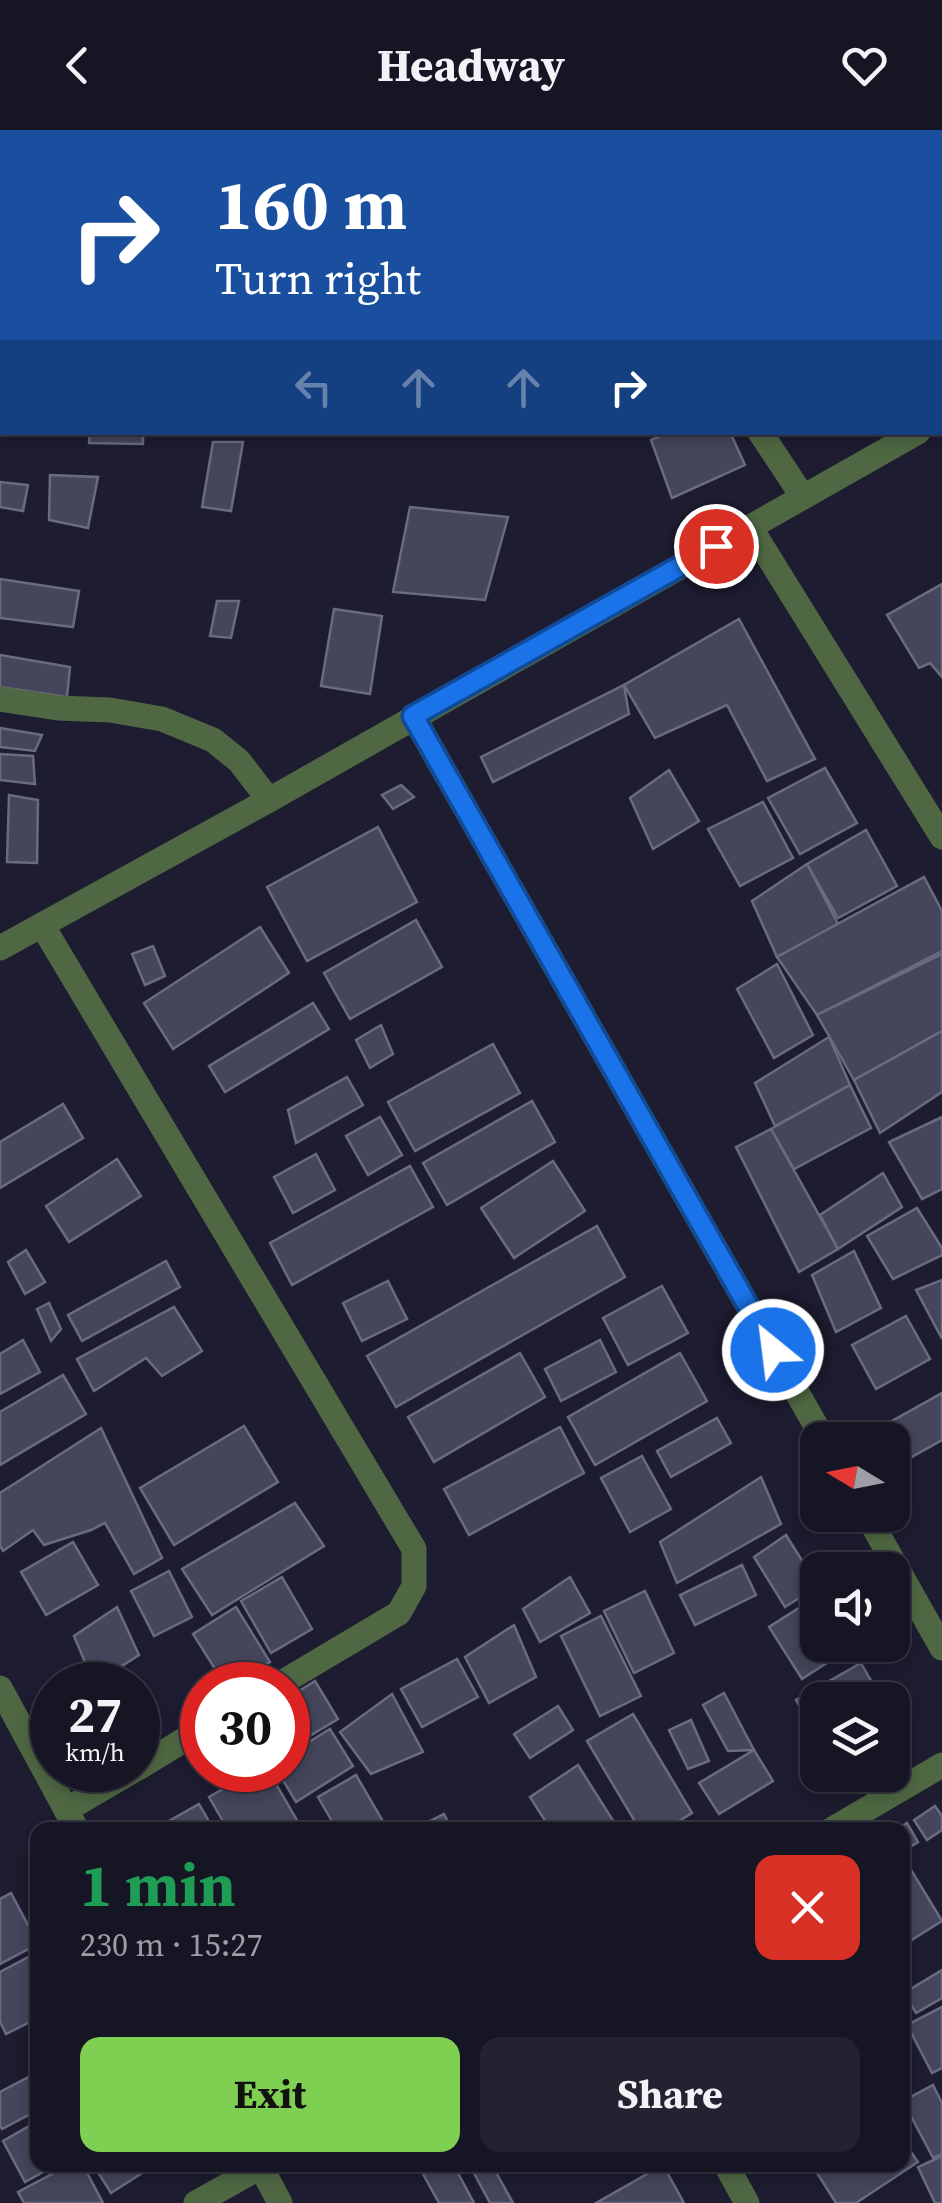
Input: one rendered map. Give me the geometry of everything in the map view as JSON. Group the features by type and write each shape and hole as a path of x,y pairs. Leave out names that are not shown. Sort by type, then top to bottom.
{"street":[{"path":"762,435 803,497"},
{"path":"0,948 913,435"},
{"path":"750,527 942,836"},
{"path":"0,699 162,719 213,740 239,761 268,800"},
{"path":"413,716 814,1422"},
{"path":"42,924 414,1550 414,1586 399,1613 310,1666"},
{"path":"877,1532 942,1648"},
{"path":"0,1688 72,1820 107,1792"},
{"path":"844,1822 942,1764"},
{"path":"196,2203 251,2172"},
{"path":"265,2172 280,2203"},
{"path":"730,2172 747,2203"}],"building":[{"path":"90,435 143,435 143,444 89,443"},
{"path":"662,435 731,435 745,465 672,498 651,440"},
{"path":"213,442 243,442 231,511 202,507"},
{"path":"50,475 98,477 88,528 49,520"},
{"path":"0,482 28,485 23,511 0,507"},
{"path":"410,507 508,517 485,600 393,592"},
{"path":"0,579 79,591 73,627 0,618"},
{"path":"942,584 942,677 930,663 919,668 887,615"},
{"path":"217,601 239,601 231,638 210,636"},
{"path":"334,609 382,616 370,694 321,686"},
{"path":"739,619 815,759 767,781 727,705 655,738 624,685"},
{"path":"0,655 70,667 67,697 0,687"},
{"path":"624,685 629,714 493,782 481,757"},
{"path":"0,728 42,735 35,751 0,747"},
{"path":"0,754 33,756 35,784 0,780"},
{"path":"825,768 857,823 800,854 768,798"},
{"path":"669,770 699,821 653,849 630,798"},
{"path":"401,785 414,797 393,809 382,795"},
{"path":"9,795 38,800 37,863 7,862"},
{"path":"763,802 793,858 740,886 708,829"},
{"path":"378,827 417,902 307,961 267,887"},
{"path":"866,830 897,886 838,918 807,864"},
{"path":"807,864 839,926 777,957 752,901"},
{"path":"924,877 942,911 942,951 817,1015 777,957"},
{"path":"416,920 442,967 350,1019 324,973"},
{"path":"260,927 289,973 173,1049 144,1003"},
{"path":"153,946 165,976 145,985 132,954"},
{"path":"942,954 942,1031 854,1080 817,1015"},
{"path":"777,964 813,1035 774,1058 737,989"},
{"path":"313,1003 329,1029 225,1092 209,1066"},
{"path":"381,1025 393,1054 370,1068 356,1040"},
{"path":"942,1031 942,1092 880,1133 854,1080"},
{"path":"829,1037 850,1085 775,1126 755,1083"},
{"path":"493,1044 520,1093 415,1151 388,1102"},
{"path":"347,1077 363,1105 296,1143 288,1110"},
{"path":"850,1085 871,1128 794,1169 771,1129"},
{"path":"532,1101 555,1142 447,1205 423,1163"},
{"path":"63,1104 83,1138 0,1188 0,1142"},
{"path":"380,1117 402,1155 368,1175 346,1136"},
{"path":"942,1117 942,1189 922,1199 889,1142"},
{"path":"771,1129 838,1249 799,1272 736,1147"},
{"path":"316,1154 335,1190 293,1213 274,1177"},
{"path":"117,1159 141,1196 69,1242 46,1206"},
{"path":"553,1161 585,1211 514,1258 481,1208"},
{"path":"410,1166 433,1207 292,1285 270,1243"},
{"path":"883,1173 902,1207 838,1249 820,1215"},
{"path":"917,1208 942,1248 942,1255 893,1279 867,1236"},
{"path":"597,1226 625,1277 396,1407 367,1356"},
{"path":"26,1250 45,1282 25,1294 8,1262"},
{"path":"854,1251 881,1308 836,1332 812,1275"},
{"path":"166,1261 180,1287 82,1341 68,1315"},
{"path":"942,1280 942,1339 916,1290"},
{"path":"388,1281 407,1319 362,1341 343,1303"},
{"path":"662,1286 688,1333 628,1365 603,1318"},
{"path":"49,1303 61,1329 51,1341 37,1309"},
{"path":"174,1307 202,1351 162,1376 146,1358 94,1391 77,1359"},
{"path":"906,1316 930,1359 876,1389 852,1345"},
{"path":"23,1340 40,1372 0,1394 0,1354"},
{"path":"600,1340 616,1372 561,1401 545,1369"},
{"path":"520,1353 545,1397 434,1462 408,1417"},
{"path":"680,1353 707,1401 595,1465 568,1417"},
{"path":"63,1375 86,1414 0,1465 0,1412"},
{"path":"942,1393 942,1440 910,1458 910,1422 890,1422"},
{"path":"717,1418 731,1443 671,1477 657,1451"},
{"path":"244,1426 278,1482 174,1545 140,1488"},
{"path":"560,1427 584,1473 469,1535 444,1489"},
{"path":"101,1428 162,1558 134,1574 105,1523 44,1545 33,1530 3,1551 0,1493"},
{"path":"642,1456 671,1509 630,1532 601,1478"},
{"path":"761,1477 781,1524 677,1583 660,1542"},
{"path":"295,1503 324,1546 212,1615 182,1569"},
{"path":"786,1535 800,1557 800,1597 785,1607 754,1557"},
{"path":"73,1542 98,1585 46,1615 21,1572"},
{"path":"742,1565 756,1595 695,1625 680,1595"},
{"path":"169,1571 192,1617 154,1636 131,1591"},
{"path":"282,1577 312,1629 271,1653 241,1601"},
{"path":"570,1577 590,1613 540,1642 523,1609"},
{"path":"645,1591 674,1653 634,1673 604,1611"},
{"path":"117,1607 139,1655 128,1662 85,1662 74,1636"},
{"path":"236,1607 270,1662 211,1662 193,1634"},
{"path":"800,1607 800,1662 828,1662 802,1679 769,1627"},
{"path":"601,1616 641,1696 600,1716 561,1636"},
{"path":"514,1625 536,1677 489,1703 465,1657"},
{"path":"457,1659 478,1697 422,1727 401,1689"},
{"path":"861,1663 872,1682 828,1682"},
{"path":"315,1681 338,1719 310,1736 310,1684"},
{"path":"724,1693 754,1750 728,1751 703,1705"},
{"path":"392,1694 423,1752 371,1774 340,1732"},
{"path":"558,1706 573,1730 530,1758 514,1734"},
{"path":"633,1714 692,1813 677,1822 635,1822 587,1741"},
{"path":"691,1720 709,1761 688,1769 669,1730"},
{"path":"330,1729 353,1766 296,1802 290,1792 310,1792 310,1741"},
{"path":"754,1750 773,1781 719,1814 699,1783"},
{"path":"578,1765 614,1822 546,1822 530,1797"},
{"path":"356,1775 383,1822 332,1822 318,1797"},
{"path":"218,1792 281,1792 298,1822 223,1822 209,1797"},
{"path":"199,1804 209,1822 167,1822"},
{"path":"935,1806 942,1816 942,1830 927,1840 914,1820"},
{"path":"444,1814 448,1822 428,1822"},
{"path":"910,1828 918,1842 910,1847"},
{"path":"910,1868 942,1921 910,1941"},
{"path":"11,1893 30,1929 30,1948 0,1964 0,1899"},
{"path":"30,1956 30,2022 6,2034 0,2022 0,1972"},
{"path":"942,1970 942,1998 916,2013 910,2003 910,1989"},
{"path":"942,2007 942,2068 932,2073 910,2023"},
{"path":"30,2076 30,2114 2,2129 0,2092"},
{"path":"933,2085 942,2103 942,2154 933,2158 910,2114 910,2097"},
{"path":"30,2126 30,2172 43,2172 25,2182 3,2141"},
{"path":"910,2150 918,2162 910,2167"},
{"path":"942,2156 942,2203 935,2203 918,2167"},
{"path":"56,2172 87,2172 103,2203 24,2203 18,2192"},
{"path":"98,2172 144,2172 111,2193"},
{"path":"422,2172 460,2172 474,2203 439,2203"},
{"path":"473,2172 496,2172 513,2203 490,2203"},
{"path":"651,2172 667,2172 684,2203 596,2203"},
{"path":"816,2172 903,2172 856,2203 836,2203"}],"route":[{"path":"716,546 413,716 773,1350"}]}
